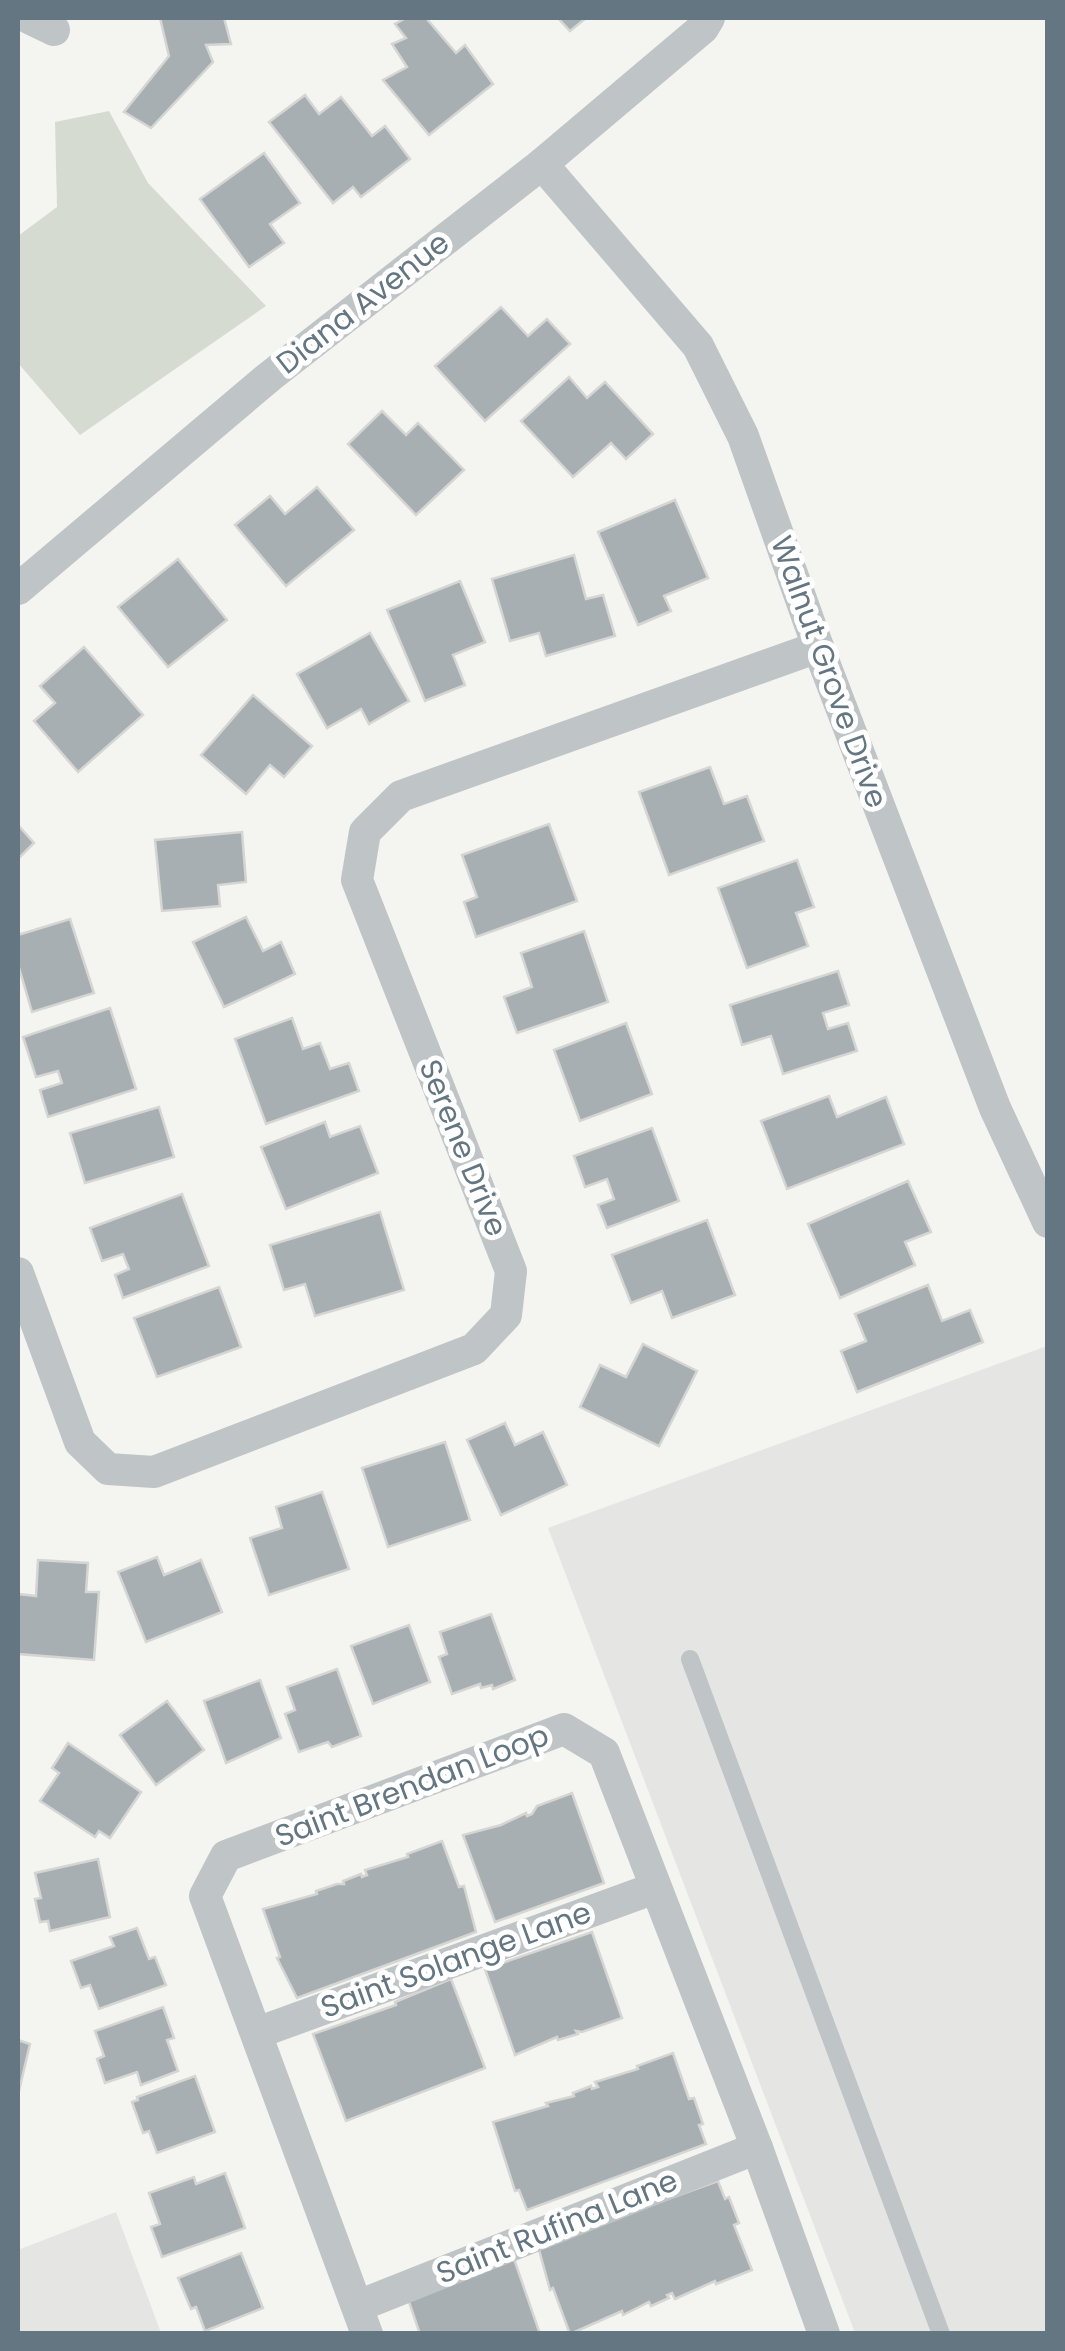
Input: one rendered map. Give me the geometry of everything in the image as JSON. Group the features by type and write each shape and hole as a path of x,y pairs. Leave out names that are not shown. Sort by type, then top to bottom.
{"street":[{"name":"Diana Avenue","path":"18,589 269,377 542,164 703,28 709,18"},
{"name":"Walnut Grove Drive","path":"542,164 698,346 743,436 818,647 996,1108 1048,1222"},
{"name":"Serene Drive","path":"18,1274 80,1442 108,1469 154,1472 474,1349 506,1315 511,1271 357,880 365,832 401,796 818,647"},
{"name":"Saint Brendan Loop","path":"362,2320 205,1896 226,1856 564,1729 604,1754 757,2148 824,2334"},
{"name":"Saint Solange Lane","path":"257,2033 655,1888"},
{"name":"Saint Rufina Lane","path":"362,2320 757,2148"}],"lane":[{"path":"690,1659 941,2334"}],"shaded area":[{"path":"109,111 148,183 266,306 80,435 18,363 18,236 57,207 55,122"},
{"path":"1047,1346 1047,2333 855,2333 548,1528"},
{"path":"116,2212 161,2333 18,2333 18,2250"}],"building":[{"path":"160,18 224,18 231,44 206,45 213,62 151,128 124,112 169,56"},
{"path":"406,18 426,18 456,53 465,45 493,84 429,135 383,80 407,67 392,44 406,38 395,24"},
{"path":"558,18 586,18 570,31"},
{"path":"305,95 319,114 341,97 372,136 385,126 410,159 361,197 353,187 333,203 269,122"},
{"path":"264,153 300,203 270,224 284,243 249,267 200,199"},
{"path":"501,307 528,336 547,319 570,344 485,421 435,366"},
{"path":"569,377 587,398 605,382 653,434 626,459 611,443 573,477 521,421"},
{"path":"382,411 406,435 418,423 464,470 416,515 348,444"},
{"path":"317,487 354,530 286,586 235,525 270,496 285,514"},
{"path":"675,500 708,578 664,596 671,611 638,625 598,532"},
{"path":"574,555 586,599 603,595 615,636 546,656 539,633 510,641 492,579"},
{"path":"178,559 227,620 168,667 118,607"},
{"path":"460,581 485,642 453,655 465,685 425,701 387,610"},
{"path":"370,633 409,701 369,724 361,709 327,728 297,674"},
{"path":"84,647 143,715 78,772 34,721 55,703 40,686"},
{"path":"253,695 312,746 284,777 270,765 246,794 201,755"},
{"path":"710,767 724,804 747,796 764,841 669,875 639,792"},
{"path":"549,824 577,901 476,937 464,902 477,897 462,855"},
{"path":"18,825 34,843 18,859"},
{"path":"242,832 246,882 218,885 220,906 162,911 155,840"},
{"path":"797,860 814,907 796,913 808,946 747,968 718,888"},
{"path":"246,917 263,951 281,942 295,974 224,1007 193,942"},
{"path":"70,919 94,993 32,1012 18,964 18,935"},
{"path":"584,931 608,1002 517,1033 504,997 532,987 521,953"},
{"path":"838,971 849,1005 823,1013 828,1029 848,1023 857,1051 783,1074 771,1036 742,1045 730,1005"},
{"path":"110,1008 136,1089 48,1117 40,1090 62,1083 58,1071 36,1077 23,1037"},
{"path":"292,1018 303,1049 320,1043 330,1069 349,1063 359,1091 266,1124 235,1039"},
{"path":"626,1023 652,1094 580,1121 554,1050"},
{"path":"829,1096 837,1117 886,1097 904,1144 787,1189 761,1121"},
{"path":"159,1107 174,1157 85,1183 70,1133"},
{"path":"325,1122 330,1137 360,1126 378,1173 286,1209 261,1147"},
{"path":"652,1128 679,1201 607,1228 598,1205 614,1199 607,1179 585,1187 574,1156"},
{"path":"908,1181 931,1232 905,1242 915,1265 840,1298 808,1224"},
{"path":"182,1194 209,1266 123,1298 115,1275 129,1269 123,1254 102,1261 90,1228"},
{"path":"380,1212 404,1290 315,1316 305,1284 284,1290 270,1245"},
{"path":"707,1220 735,1295 672,1318 662,1291 631,1303 612,1255"},
{"path":"928,1285 942,1321 970,1310 983,1342 857,1392 841,1351 866,1341 855,1314"},
{"path":"219,1287 241,1347 157,1377 134,1318"},
{"path":"643,1344 697,1371 659,1446 580,1407 600,1365 626,1377"},
{"path":"505,1423 515,1445 543,1432 567,1485 501,1515 467,1440"},
{"path":"445,1442 470,1520 388,1547 362,1468"},
{"path":"322,1492 349,1569 269,1595 250,1538 282,1528 276,1507"},
{"path":"157,1557 164,1575 201,1560 222,1612 146,1642 118,1572"},
{"path":"38,1560 88,1563 86,1592 99,1592 94,1660 18,1654 18,1594 36,1596"},
{"path":"491,1614 515,1680 493,1689 492,1685 481,1688 480,1684 452,1694 439,1657 447,1654 440,1632"},
{"path":"409,1625 430,1682 373,1704 351,1646"},
{"path":"337,1669 361,1736 332,1747 328,1742 299,1752 285,1714 295,1710 287,1687"},
{"path":"260,1680 281,1738 226,1763 204,1701"},
{"path":"167,1701 204,1750 156,1785 120,1735"},
{"path":"68,1743 141,1792 110,1838 99,1831 95,1837 40,1801 59,1773 52,1768"},
{"path":"572,1793 604,1883 495,1922 463,1835 501,1825 526,1813 527,1816 537,1806"},
{"path":"442,1841 459,1887 464,1886 476,1932 297,1998 277,1958 280,1957 263,1909 344,1884 343,1881 367,1875 365,1870"},
{"path":"98,1859 110,1917 50,1931 48,1921 40,1922 35,1899 41,1898 35,1873"},
{"path":"137,1928 149,1959 155,1957 166,1985 99,2009 90,1985 81,1988 71,1961 114,1946 110,1937"},
{"path":"592,1932 622,2018 558,2040 557,2037 515,2055 485,1969"},
{"path":"451,1979 485,2068 346,2121 313,2034 396,2005 395,2002"},
{"path":"163,2007 174,2038 167,2040 178,2071 141,2085 137,2072 105,2083 97,2059 104,2056 95,2031"},
{"path":"18,2040 30,2044 18,2095"},
{"path":"673,2053 689,2099 694,2098 706,2144 527,2210 519,2190 515,2191 493,2122 548,2106 546,2103 574,2096 573,2093 591,2086 598,2087 595,2082"},
{"path":"195,2076 215,2132 157,2153 149,2131 143,2133 132,2102"},
{"path":"225,2173 245,2228 162,2257 151,2227 160,2224 149,2193 194,2177 196,2184"},
{"path":"718,2181 739,2223 734,2225 752,2270 675,2299 672,2293 651,2306 649,2302 623,2315 622,2311 570,2334 553,2288 550,2290 538,2246"},
{"path":"241,2253 263,2308 205,2331 178,2278"},
{"path":"514,2259 540,2334 420,2334 407,2296"}]}
